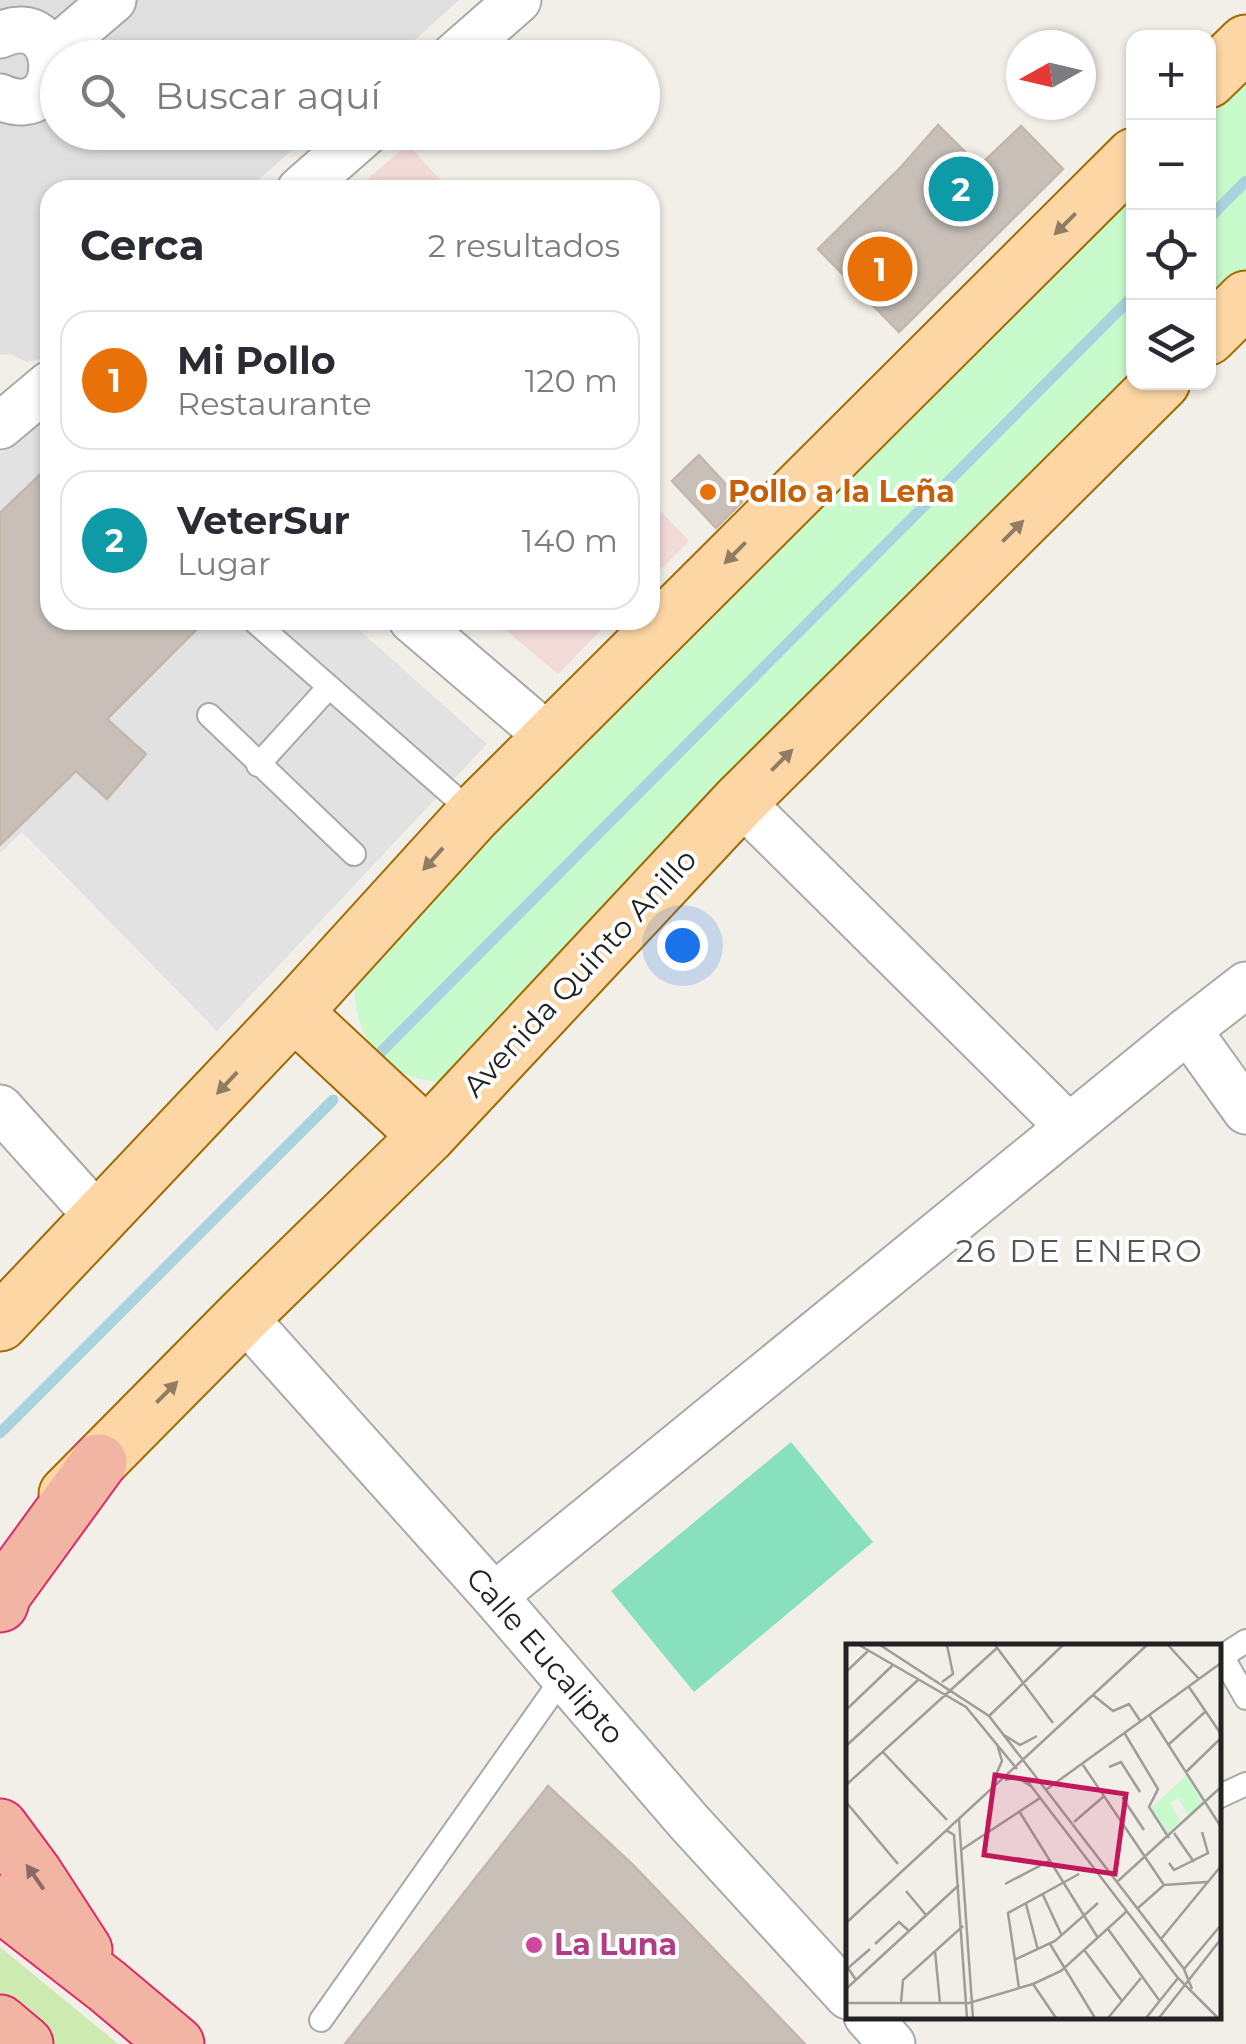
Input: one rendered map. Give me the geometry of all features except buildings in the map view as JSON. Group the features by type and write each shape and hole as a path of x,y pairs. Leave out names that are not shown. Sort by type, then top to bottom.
{"highway":[{"path":"0,1604 99,1462"},
{"path":"0,1827 107,1986"},
{"path":"0,1903 176,2044"}],"main road":[{"path":"1216,72 1246,43"},
{"path":"660,628 1126,164"},
{"path":"1216,329 1246,300"},
{"name":"Avenida Quinto Anillo","path":"0,1566 243,1316 427,1136 740,801 1154,390"},
{"path":"0,1323 294,1012 474,814 658,630"},
{"path":"294,1012 427,1136"}],"street":[{"path":"66,40 113,0"},
{"path":"472,40 518,0"},
{"path":"0,35 26,31 40,40"},
{"path":"0,97 15,102 40,94"},
{"path":"311,180 346,150"},
{"path":"0,426 40,392"},
{"path":"424,630 550,738"},
{"path":"740,801 1069,1127"},
{"path":"494,1596 1246,985"},
{"path":"1188,1030 1246,1111"},
{"path":"0,1108 99,1218"},
{"name":"Calle Eucalipto","path":"243,1316 494,1596 688,1821 846,1994"}],"lane":[{"path":"264,630 474,814"},
{"path":"258,764 329,687"},
{"path":"209,715 354,854"},
{"path":"1221,1657 1246,1641"},
{"path":"1221,1660 1246,1698"},
{"path":"321,2020 564,1676"},
{"path":"1221,1796 1246,1784"}],"shaded area":[{"path":"0,0 459,0 415,40 40,40 40,150 293,150 258,180 40,180 40,359 27,362 10,354 0,355"},
{"path":"402,150 413,150 441,180 366,180"},
{"path":"40,418 40,630 359,630 487,744 217,1031 22,832 0,853 0,454"},
{"path":"660,511 689,541 660,570"},
{"path":"506,630 601,630 558,674"}],"green space":[{"path":"1246,80 1246,279 1216,310 1216,120 1216,111"},
{"path":"1126,200 1126,390 451,1081 417,1078 388,1064 377,1053 360,1024 354,975"},
{"path":"791,1442 873,1542 694,1692 611,1591"},
{"path":"0,1947 118,2044 45,2044 0,2006"}],"waterway":[{"path":"1216,211 1246,181"},
{"path":"382,1051 1129,300"},
{"path":"0,1433 333,1100"}],"place":[{"name":"VeterSur","path":"961,189"},
{"name":"Mi Pollo","path":"880,269"},
{"name":"Pollo a la Leña","path":"708,492"},
{"name":"La Luna","path":"534,1945"}],"district":[{"name":"26 DE ENERO","path":"1080,1251"}]}
